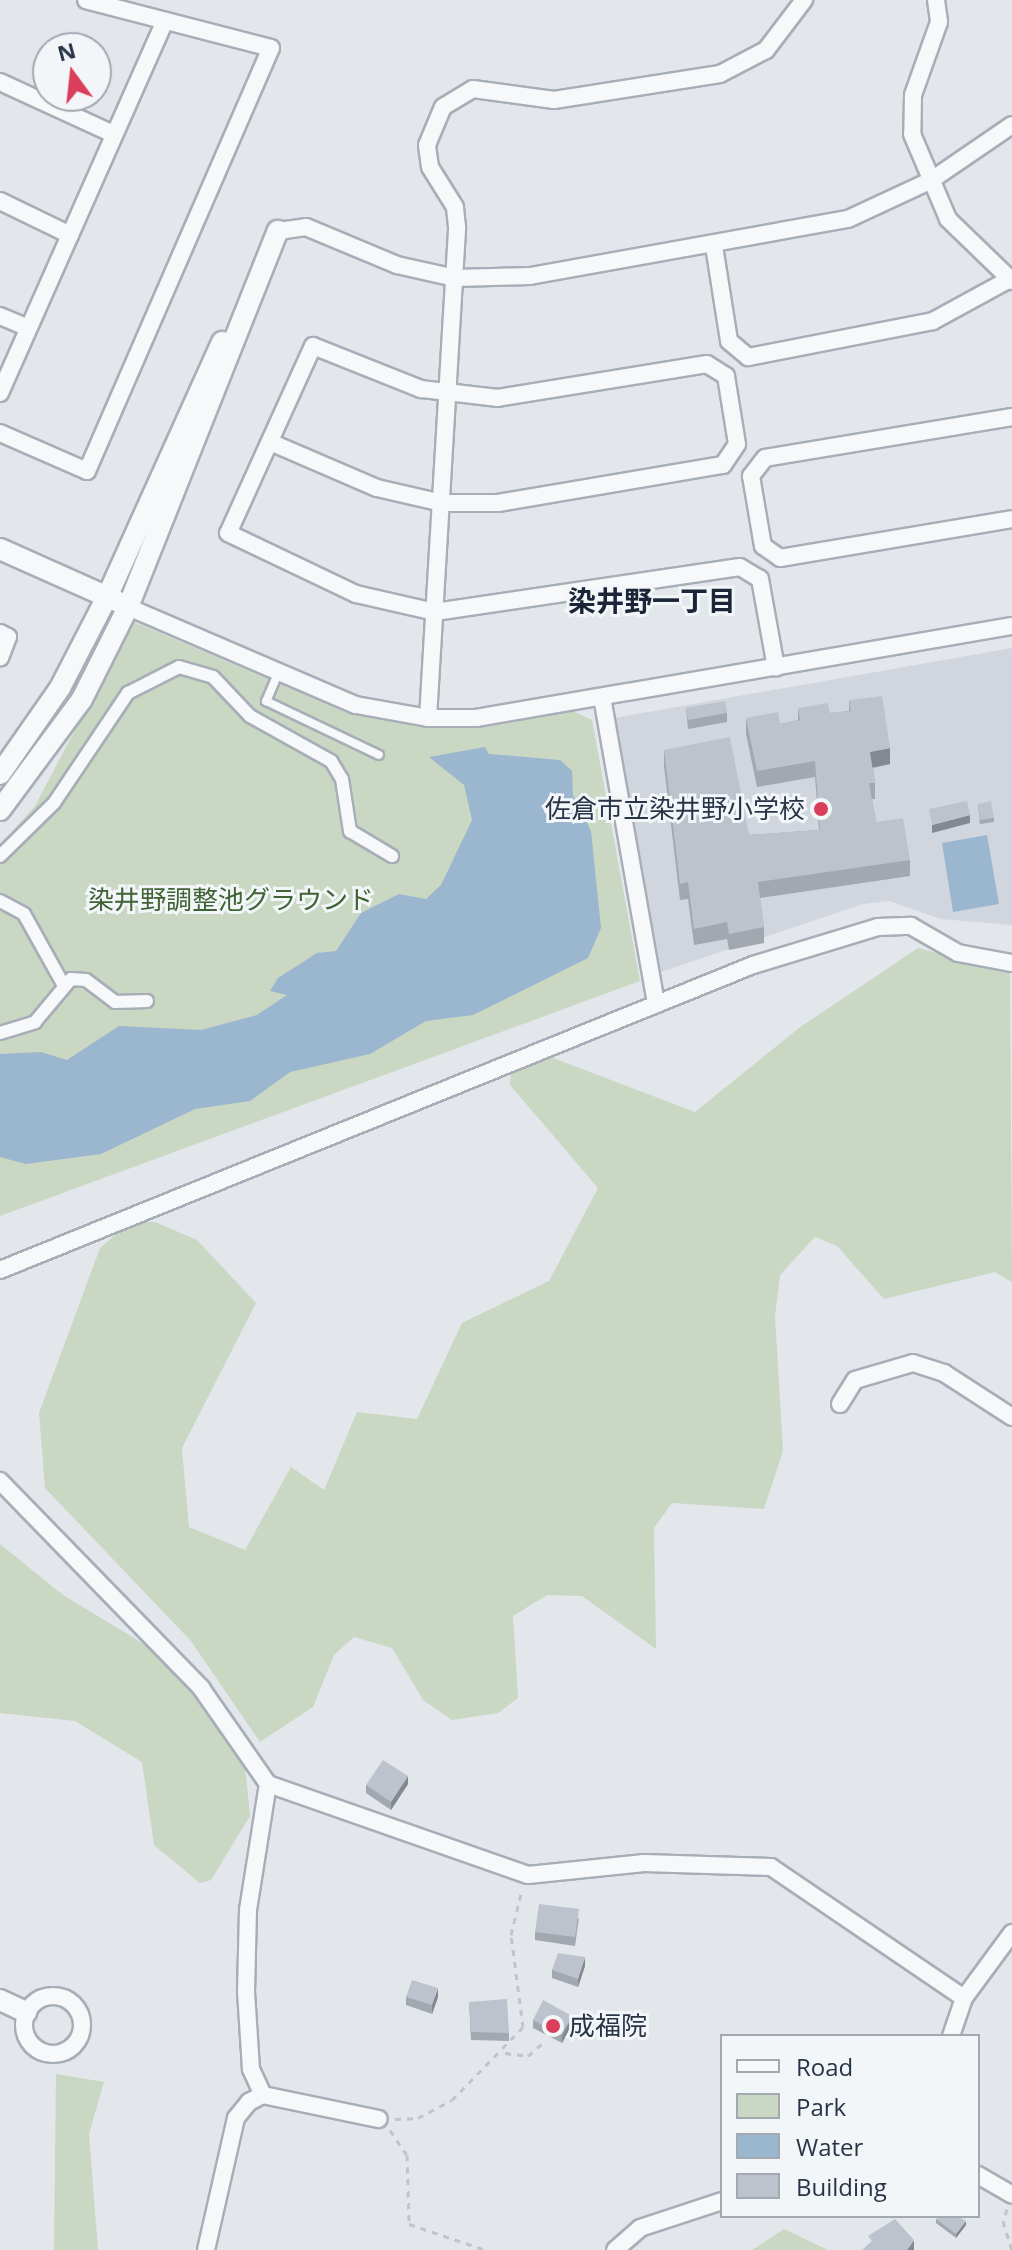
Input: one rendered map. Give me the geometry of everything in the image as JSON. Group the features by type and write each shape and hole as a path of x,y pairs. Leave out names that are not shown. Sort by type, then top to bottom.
{"street":[{"path":"0,433 87,471 271,48 163,25 86,0"},
{"path":"428,718 449,395 455,207 430,167 427,145 454,95 473,89 554,100 720,74 766,50 804,0"},
{"path":"714,246 729,341 748,357 933,321 1011,280 948,219 930,181 910,116 934,43 936,0"},
{"path":"0,393 163,25"},
{"path":"0,82 113,134"},
{"path":"278,231 306,227 397,265 455,278 530,276 714,246 848,219 930,181 1012,125"},
{"path":"0,201 70,235"},
{"path":"0,774 60,688 107,597 278,231"},
{"path":"0,810 82,699 128,607 278,231"},
{"path":"0,316 28,328"},
{"path":"270,442 377,488 442,503 498,503 723,465 737,444 726,376 707,364 498,398 449,395 313,346 228,533 356,594 435,612 740,567 760,579 776,668"},
{"path":"1012,417 765,458 751,476 763,546 780,558 1012,519"},
{"path":"0,549 356,705 428,718 602,697 1012,626"},
{"path":"0,633 8,637 0,658"},
{"path":"0,856 54,803 128,693 179,667 213,677 250,716 331,761 342,779 350,831 392,856"},
{"path":"602,697 656,1004"},
{"path":"0,901 24,914 64,986"},
{"path":"0,1270 753,965 878,927 911,926 958,953 1012,963"},
{"path":"0,1033 35,1022 64,986 86,980 115,1002 147,1001"},
{"path":"840,1404 855,1380 913,1363 944,1373 1012,1417"},
{"path":"0,1481 201,1688 268,1784 528,1875 644,1863 771,1867 964,1998"},
{"path":"263,2095 251,2069 246,1992 248,1910 268,1784"},
{"path":"952,2034 964,1998 1012,1933"},
{"path":"0,2000 26,2012"},
{"path":"263,2095 379,2119"},
{"path":"206,2250 236,2118 263,2095"},
{"path":"980,2176 1012,2197"},
{"path":"615,2250 640,2228 720,2202"}],"lane":[{"path":"279,671 266,701 379,755"}],"path":[{"path":"486,2250 409,2224 407,2155 379,2119 436,2110 505,2053 523,2027 511,1935 528,1875"},
{"path":"505,2053 528,2056 544,2042"},
{"path":"1012,2197 1003,2221 1012,2250"}],"shaded area":[{"name":"佐倉市立染井野小学校","path":"1012,648 1012,925 941,919 889,901 863,904 661,972 614,718"}],"green space":[{"name":"染井野調整池グラウンド","path":"132,621 350,714 436,728 573,711 592,720 640,981 0,1216 0,845 35,806"},
{"path":"918,948 1010,973 1012,1282 995,1272 884,1299 837,1246 815,1237 780,1275 775,1316 783,1451 764,1509 672,1503 654,1528 656,1649 582,1596 547,1595 513,1616 518,1698 498,1713 452,1720 423,1700 392,1648 354,1637 334,1655 313,1707 260,1742 191,1641 45,1488 39,1413 100,1248 130,1222 155,1222 197,1240 256,1303 182,1448 189,1527 245,1550 291,1467 324,1490 357,1412 417,1419 462,1323 549,1281 598,1188 510,1085 511,1072 540,1053 695,1112 799,1028"},
{"path":"0,1544 63,1595 167,1658 241,1726 250,1816 211,1880 200,1883 154,1845 142,1762 75,1721 0,1713"},
{"path":"56,2074 104,2082 89,2134 98,2250 54,2250"},
{"path":"784,2229 828,2250 752,2250"}],"water":[{"path":"485,747 489,754 560,760 572,771 573,795 591,831 601,928 588,958 473,1015 426,1021 370,1054 290,1072 250,1101 195,1109 101,1154 26,1164 0,1157 0,1054 41,1052 67,1060 119,1026 201,1030 257,1015 287,995 270,991 278,978 317,953 336,951 361,913 399,894 426,899 441,885 472,820 464,785 429,757"},
{"path":"987,835 999,904 953,912 942,843"}],"building":[{"path":"882,696 890,748 870,752 875,783 869,783 876,822 903,818 910,860 758,882 764,927 729,934 727,922 694,929 688,882 680,884 664,750 730,737 749,835 820,830 815,761 757,771 746,718 778,712 780,724 800,720 798,708 828,703 830,713 851,711 849,700"},
{"path":"725,701 727,713 688,720 686,708"},
{"path":"967,801 970,815 932,825 929,809"},
{"path":"991,801 994,818 980,820 978,804"},
{"path":"383,1760 408,1776 391,1802 366,1785"},
{"path":"539,1904 579,1909 575,1937 535,1932"},
{"path":"558,1953 585,1957 578,1979 552,1970"},
{"path":"412,1980 438,1988 432,2005 406,1997"},
{"path":"507,1999 509,2033 471,2032 469,2002"},
{"path":"543,2000 572,2016 562,2035 533,2020"},
{"path":"961,2218 966,2221 956,2234 936,2219"},
{"path":"895,2219 914,2240 907,2250 862,2250 872,2241 868,2236"}],"place":[{"name":"佐倉市立染井野小学校","path":"821,809"},
{"name":"成福院","path":"553,2026"}],"district":[{"name":"染井野一丁目","path":"652,600"}]}
